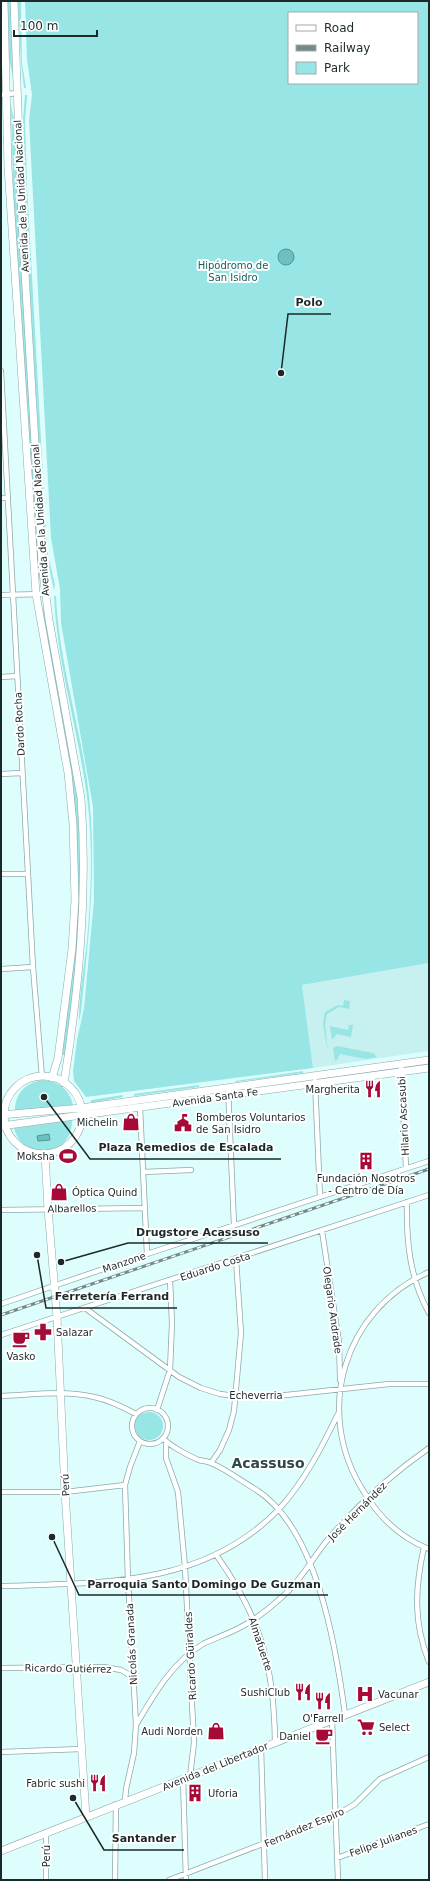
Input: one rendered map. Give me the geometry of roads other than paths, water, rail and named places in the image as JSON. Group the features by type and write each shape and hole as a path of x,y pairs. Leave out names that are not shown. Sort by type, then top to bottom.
{"main road":[{"name":"Avenida de la Unidad Nacional","path":"4,1 4,94 36,594 68,773 73,831 75,894 72,949 60,1043 56,1066 52,1078"},
{"name":"Avenida de la Unidad Nacional","path":"14,1 22,221 36,485 45,594 81,798 83,826 84,895 81,950 78,985 64,1083"},
{"name":"Avenida Santa Fe","path":"3,1115 140,1108 316,1084 401,1068 429,1060"},
{"name":"Avenida Santa Fe","path":"3,1125 181,1094 315,1075 401,1068 429,1068"},
{"path":"42,1076 64,1083 76,1094 82,1112 79,1130 71,1142 59,1150 45,1154 31,1152 18,1145 11,1138 3,1125 3,1115 13,1091 26,1081 42,1076"},
{"path":"181,1094 182,1102"},
{"name":"Perú","path":"45,1154 57,1317 65,1492 86,1816"},
{"name":"Avenida del Libertador","path":"1,1851 116,1804 429,1682"}],"street":[{"path":"4,94 17,93"},
{"name":"Dardo Rocha","path":"1,371 33,967 42,1076"},
{"path":"1,498 8,498"},
{"path":"1,595 45,594"},
{"path":"1,677 17,676"},
{"path":"1,774 22,773"},
{"path":"1,874 28,874"},
{"path":"1,969 33,967"},
{"name":"Hilario Ascasubi","path":"401,1068 406,1168"},
{"path":"315,1075 320,1197"},
{"path":"228,1087 234,1224"},
{"path":"140,1108 146,1254"},
{"name":"Manzone","path":"1,1304 234,1224 429,1161"},
{"path":"142,1172 191,1170"},
{"name":"Eduardo Costa","path":"1,1335 429,1195"},
{"path":"407,1202 408,1240 414,1278 429,1313"},
{"name":"Albarellos","path":"1,1210 48,1208 144,1208"},
{"name":"Olegario Andrade","path":"322,1231 339,1342 340,1388"},
{"path":"211,1463 229,1430 236,1396 241,1333 236,1259"},
{"path":"429,1272 414,1278 391,1295 372,1314 357,1337 349,1356 340,1388 338,1414 343,1448 353,1475 368,1498 379,1514 393,1527 426,1548 416,1597 421,1636 429,1662"},
{"path":"157,1410 170,1370 172,1323 170,1280"},
{"name":"Echeverria","path":"85,1308 179,1377 201,1388 220,1394 236,1396 277,1396 340,1388 389,1384 429,1384"},
{"path":"1,1396 61,1394 92,1396 136,1414"},
{"path":"164,1440 167,1422 162,1412 146,1409 136,1414 132,1426 133,1431 140,1441 152,1444 164,1440 198,1460 211,1463 262,1493 279,1508 311,1564 321,1594 335,1648 345,1714"},
{"path":"1,1586 71,1584 128,1580 185,1567 217,1556 235,1545 279,1508 312,1463 338,1414"},
{"name":"Ricardo Güiraldes","path":"164,1440 166,1458 178,1492 185,1567 194,1743 186,1777 186,1880"},
{"name":"Nicolás Granada","path":"125,1801 126,1789 134,1753 136,1725 128,1580 125,1485 140,1441"},
{"name":"José Hernández","path":"136,1725 151,1700 169,1675 189,1655 204,1644 240,1628 283,1596 297,1583 329,1538 368,1498 429,1448"},
{"path":"1,1492 65,1492 125,1485"},
{"name":"Almafuerte","path":"217,1556 240,1591 254,1619 267,1658 272,1679 275,1714 275,1742"},
{"name":"Ricardo Gutiérrez","path":"1,1668 113,1668 121,1670 133,1677"},
{"path":"332,1720 338,1880"},
{"path":"261,1747 265,1880"},
{"path":"1,1752 81,1749"},
{"name":"Fernández Espiro","path":"169,1880 336,1816 355,1804 380,1779 429,1758"},
{"path":"116,1804 116,1880"},
{"name":"Felipe Julianes","path":"337,1858 429,1824"},
{"name":"Perú","path":"46,1832 46,1880"}],"railway":[{"path":"1,1315 429,1169"}],"place":[{"name":"Polo","path":"281,373"},
{"name":"Margherita","path":"373,1089"},
{"name":"Plaza Remedios de Escalada","path":"44,1097"},
{"name":"Michelin","path":"131,1122"},
{"name":"Bomberos Voluntarios de San Isidro","path":"183,1123"},
{"name":"Moksha","path":"68,1156"},
{"name":"Fundación Nosotros - Centro de Día","path":"366,1161"},
{"name":"Óptica Quind","path":"59,1192"},
{"name":"Ferretería Ferrand","path":"37,1255"},
{"name":"Drugstore Acassuso","path":"61,1262"},
{"name":"Salazar","path":"43,1332"},
{"name":"Vasko","path":"21,1339"},
{"name":"Parroquia Santo Domingo De Guzman","path":"52,1537"},
{"name":"SushiClub","path":"303,1692"},
{"name":"Vacunar","path":"365,1694"},
{"name":"O'Farrell","path":"323,1701"},
{"name":"Select","path":"366,1727"},
{"name":"Audi Norden","path":"216,1731"},
{"name":"Daniel","path":"324,1736"},
{"name":"Fabric sushi","path":"98,1783"},
{"name":"Uforia","path":"195,1793"},
{"name":"Santander","path":"73,1798"}],"district":[{"name":"Acassuso","path":"268,1463"}],"park label":[{"name":"Hipódromo de San Isidro","path":"233,270"}]}
